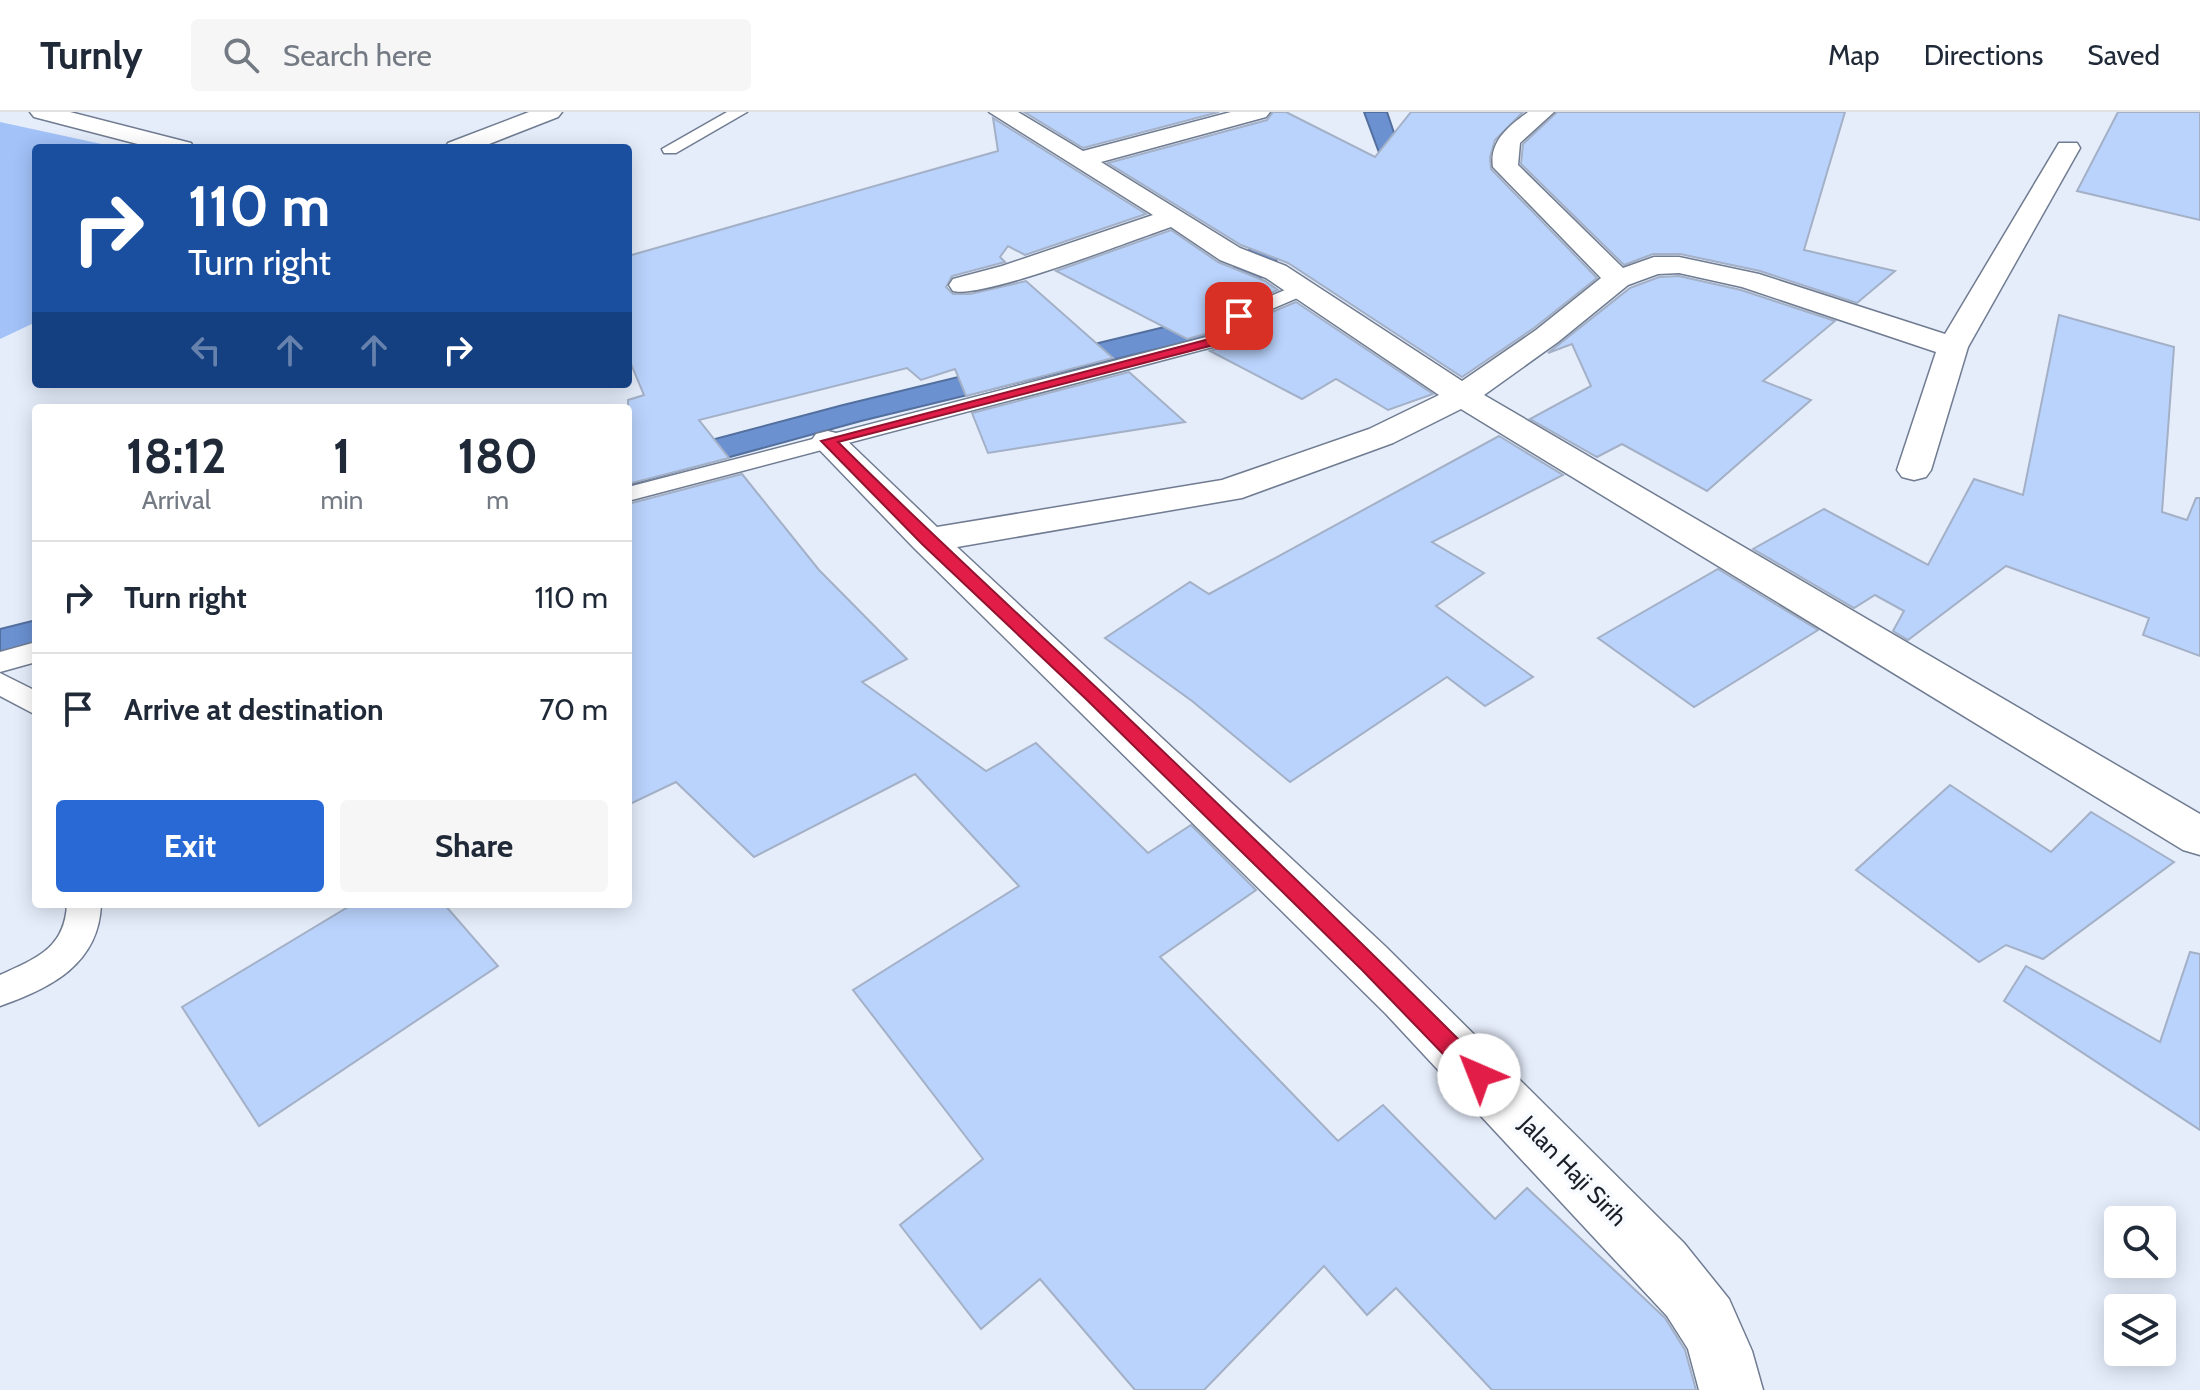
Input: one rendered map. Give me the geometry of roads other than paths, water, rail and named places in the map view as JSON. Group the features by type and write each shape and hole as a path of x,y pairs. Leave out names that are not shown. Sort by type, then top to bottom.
{"street":[{"path":"467,144 550,112"},
{"path":"1001,112 1230,254 1276,272 1462,396 2200,837"},
{"path":"1079,160 1258,112"},
{"path":"1542,112 1521,128 1506,146 1503,156 1506,167 1618,279"},
{"path":"52,113 167,144"},
{"path":"1914,470 1953,347 2068,148"},
{"path":"963,285 1012,272 1174,217"},
{"path":"927,540 1229,490 1381,436 1462,396 1547,336 1618,279 1654,266 1679,265 1763,285 1953,347"},
{"name":"Jalan Haji Sirih","path":"828,441 927,540 1092,694 1370,964 1663,1264 1694,1297 1720,1342 1731,1390"}],"lane":[{"path":"670,149 739,112"},
{"path":"632,493 1221,339 1239,316 1302,289"},
{"path":"0,662 32,653"},
{"path":"0,683 32,703"},
{"path":"0,991 55,964 78,944 85,923 84,908"}]}
